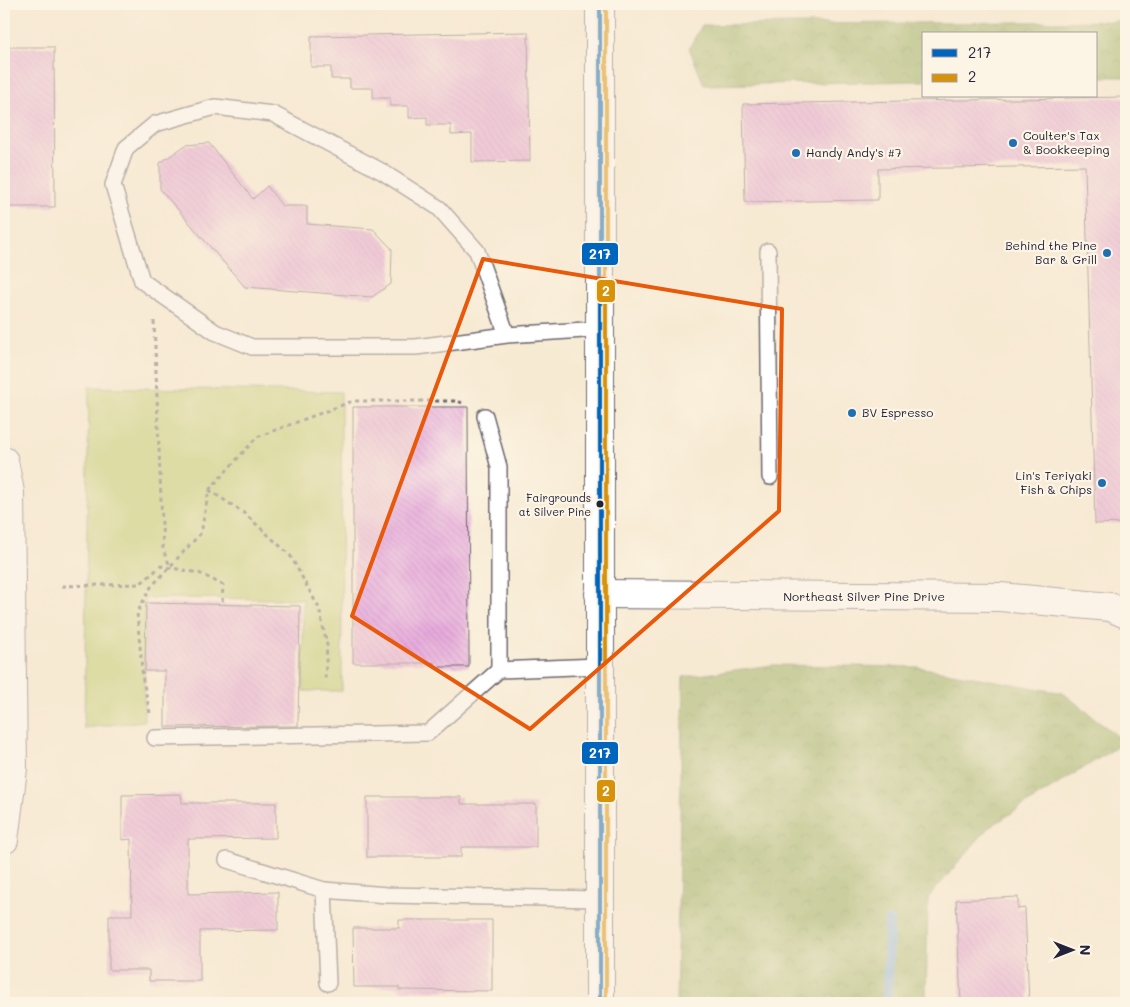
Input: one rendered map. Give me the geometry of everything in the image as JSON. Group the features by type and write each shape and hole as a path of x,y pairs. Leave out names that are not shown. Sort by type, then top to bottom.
{"main road":[{"path":"600,4 600,1003"},
{"path":"4,462 10,492 13,769 4,840"},
{"name":"Northeast Silver Pine Drive","path":"599,594 1000,597 1110,607 1126,614"}],"lane":[{"path":"507,335 477,251 439,208 381,171 273,114 215,107 155,124 126,148 113,185 142,281 215,332 252,347 416,347 507,335 600,329"},
{"path":"768,251 770,477"},
{"path":"485,416 499,467 499,670"},
{"path":"155,738 428,733 499,670 599,666"},
{"path":"227,860 324,890 387,895 600,899"},
{"path":"324,890 328,983"}],"path":[{"path":"152,288 163,550 172,568"},
{"path":"155,738 143,680 137,613 151,587 172,568 201,533 209,490 257,437 353,401 458,401 485,416"},
{"path":"209,490 244,514 290,555 319,608 327,644 325,679"},
{"path":"62,586 140,584 161,566 199,573 223,585 222,605"}],"highlighted area":[{"path":"483,259 782,309 779,511 530,729 352,616"}],"green space":[{"path":"1126,21 1126,77 1098,77 1098,32 922,32 922,81 704,85 689,48 702,25"},
{"path":"89,387 341,392 342,691 303,691 303,599 145,598 144,721 84,728"},
{"path":"773,665 918,667 1063,693 1125,742 988,828 928,898 926,1003 676,1003 683,677"}],"building":[{"path":"528,32 530,161 472,162 472,134 451,135 451,125 427,125 427,117 409,118 409,106 390,106 390,98 373,98 373,88 350,88 350,79 331,79 331,67 311,67 311,36"},
{"path":"4,47 54,47 55,207 4,207"},
{"path":"1126,97 1126,523 1095,524 1085,166 878,169 878,200 745,202 743,104"},
{"path":"209,143 253,199 267,186 282,206 307,206 307,224 373,229 392,249 391,284 372,297 245,287 160,189 160,163 186,145"},
{"path":"353,407 468,407 469,667 434,667 434,663 353,663"},
{"path":"146,603 300,606 298,726 165,727 165,671 145,671"},
{"path":"181,794 182,803 276,803 276,838 188,839 188,894 278,892 278,930 200,931 200,981 149,981 149,970 109,970 109,915 132,915 131,839 122,840 122,795"},
{"path":"367,797 461,797 461,804 536,804 536,847 461,847 461,857 367,857"},
{"path":"1018,897 1018,909 1025,908 1029,1003 961,1003 956,900"},
{"path":"399,920 492,920 492,991 399,990 399,987 354,987 353,928 399,928"}],"waterway":[{"path":"887,1003 889,921"}],"transit line":[{"name":"217","path":"600,4 600,1003"},
{"name":"2","path":"606,4 606,1003"}],"place":[{"name":"Coulter's Tax & Bookkeeping","path":"1013,143"},
{"name":"Handy Andy's #7","path":"796,153"},
{"name":"Behind the Pine Bar & Grill","path":"1107,253"},
{"name":"BV Espresso","path":"852,413"},
{"name":"Lin's Teriyaki Fish & Chips","path":"1102,483"},
{"name":"Fairgrounds at Silver Pine","path":"600,504"}]}
